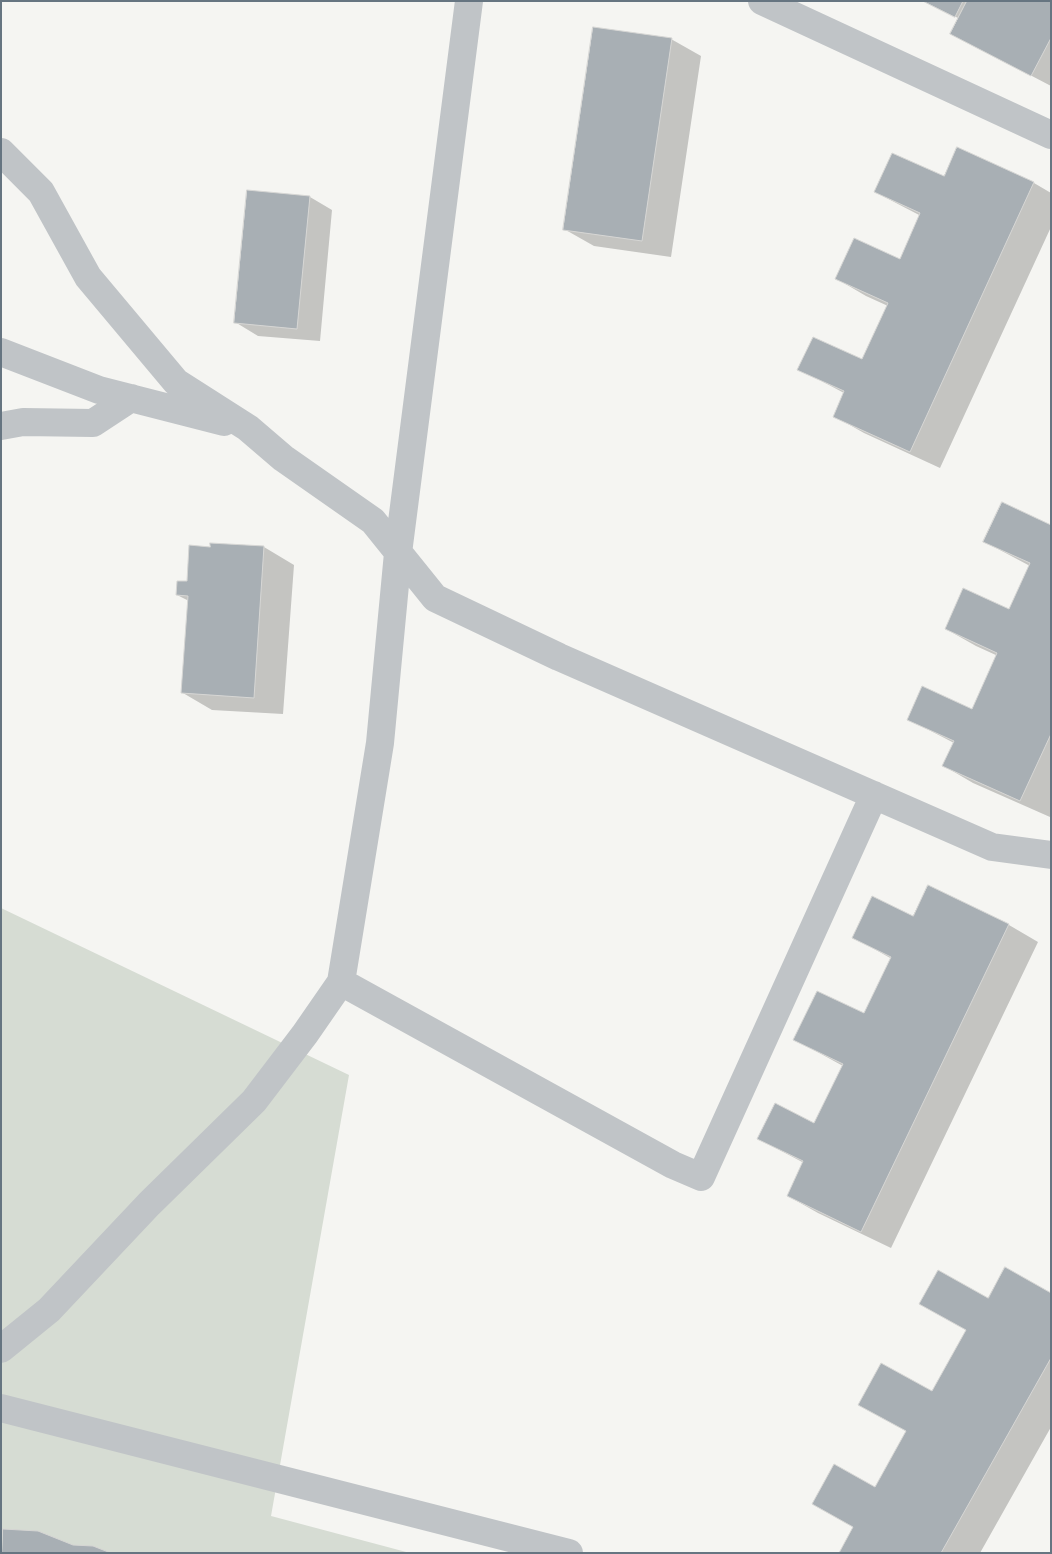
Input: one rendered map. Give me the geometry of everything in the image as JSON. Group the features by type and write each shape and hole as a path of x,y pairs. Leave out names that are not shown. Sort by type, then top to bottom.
{"street":[{"path":"1,1350 49,1310 149,1204 254,1101 305,1034 341,982 380,744 398,553 468,1"},
{"path":"762,1 1051,135"},
{"path":"1,152 41,192 88,277 176,382 248,428 283,458 373,521 434,598 559,656 992,847 1051,855"},
{"path":"1,352 99,390 248,428"},
{"path":"1,426 23,422 93,422 131,398"},
{"path":"341,982 673,1164 701,1177 874,795"},
{"path":"1,1408 569,1553"}],"shaded area":[{"path":"1,908 349,1075 271,1516 410,1553 1,1553"}],"building":[{"path":"923,1 963,1 955,17"},
{"path":"967,1 1051,1 1051,38 1031,76 950,34"},
{"path":"593,27 672,38 642,241 563,230"},
{"path":"957,147 1034,182 910,452 833,417 844,391 797,370 813,337 862,359 888,303 835,279 854,238 900,259 920,213 874,192 892,153 944,176"},
{"path":"247,190 310,196 297,329 234,323"},
{"path":"1002,502 1051,525 1051,734 1020,801 942,766 954,741 907,720 922,686 972,709 997,653 945,629 963,588 1009,609 1030,563 983,542"},
{"path":"210,543 264,546 254,698 181,693 188,596 176,595 177,581 187,581 189,545 210,547"},
{"path":"928,885 1009,924 861,1232 787,1196 803,1161 757,1139 775,1103 814,1123 843,1064 793,1040 817,991 864,1013 891,957 852,938 872,896 913,916"},
{"path":"1005,1267 1051,1293 1051,1358 941,1553 839,1553 853,1527 812,1504 834,1464 875,1487 906,1431 858,1405 881,1363 932,1391 966,1330 919,1304 938,1270 988,1298"},
{"path":"3,1529 38,1531 73,1545 93,1546 111,1553 2,1553"}]}
